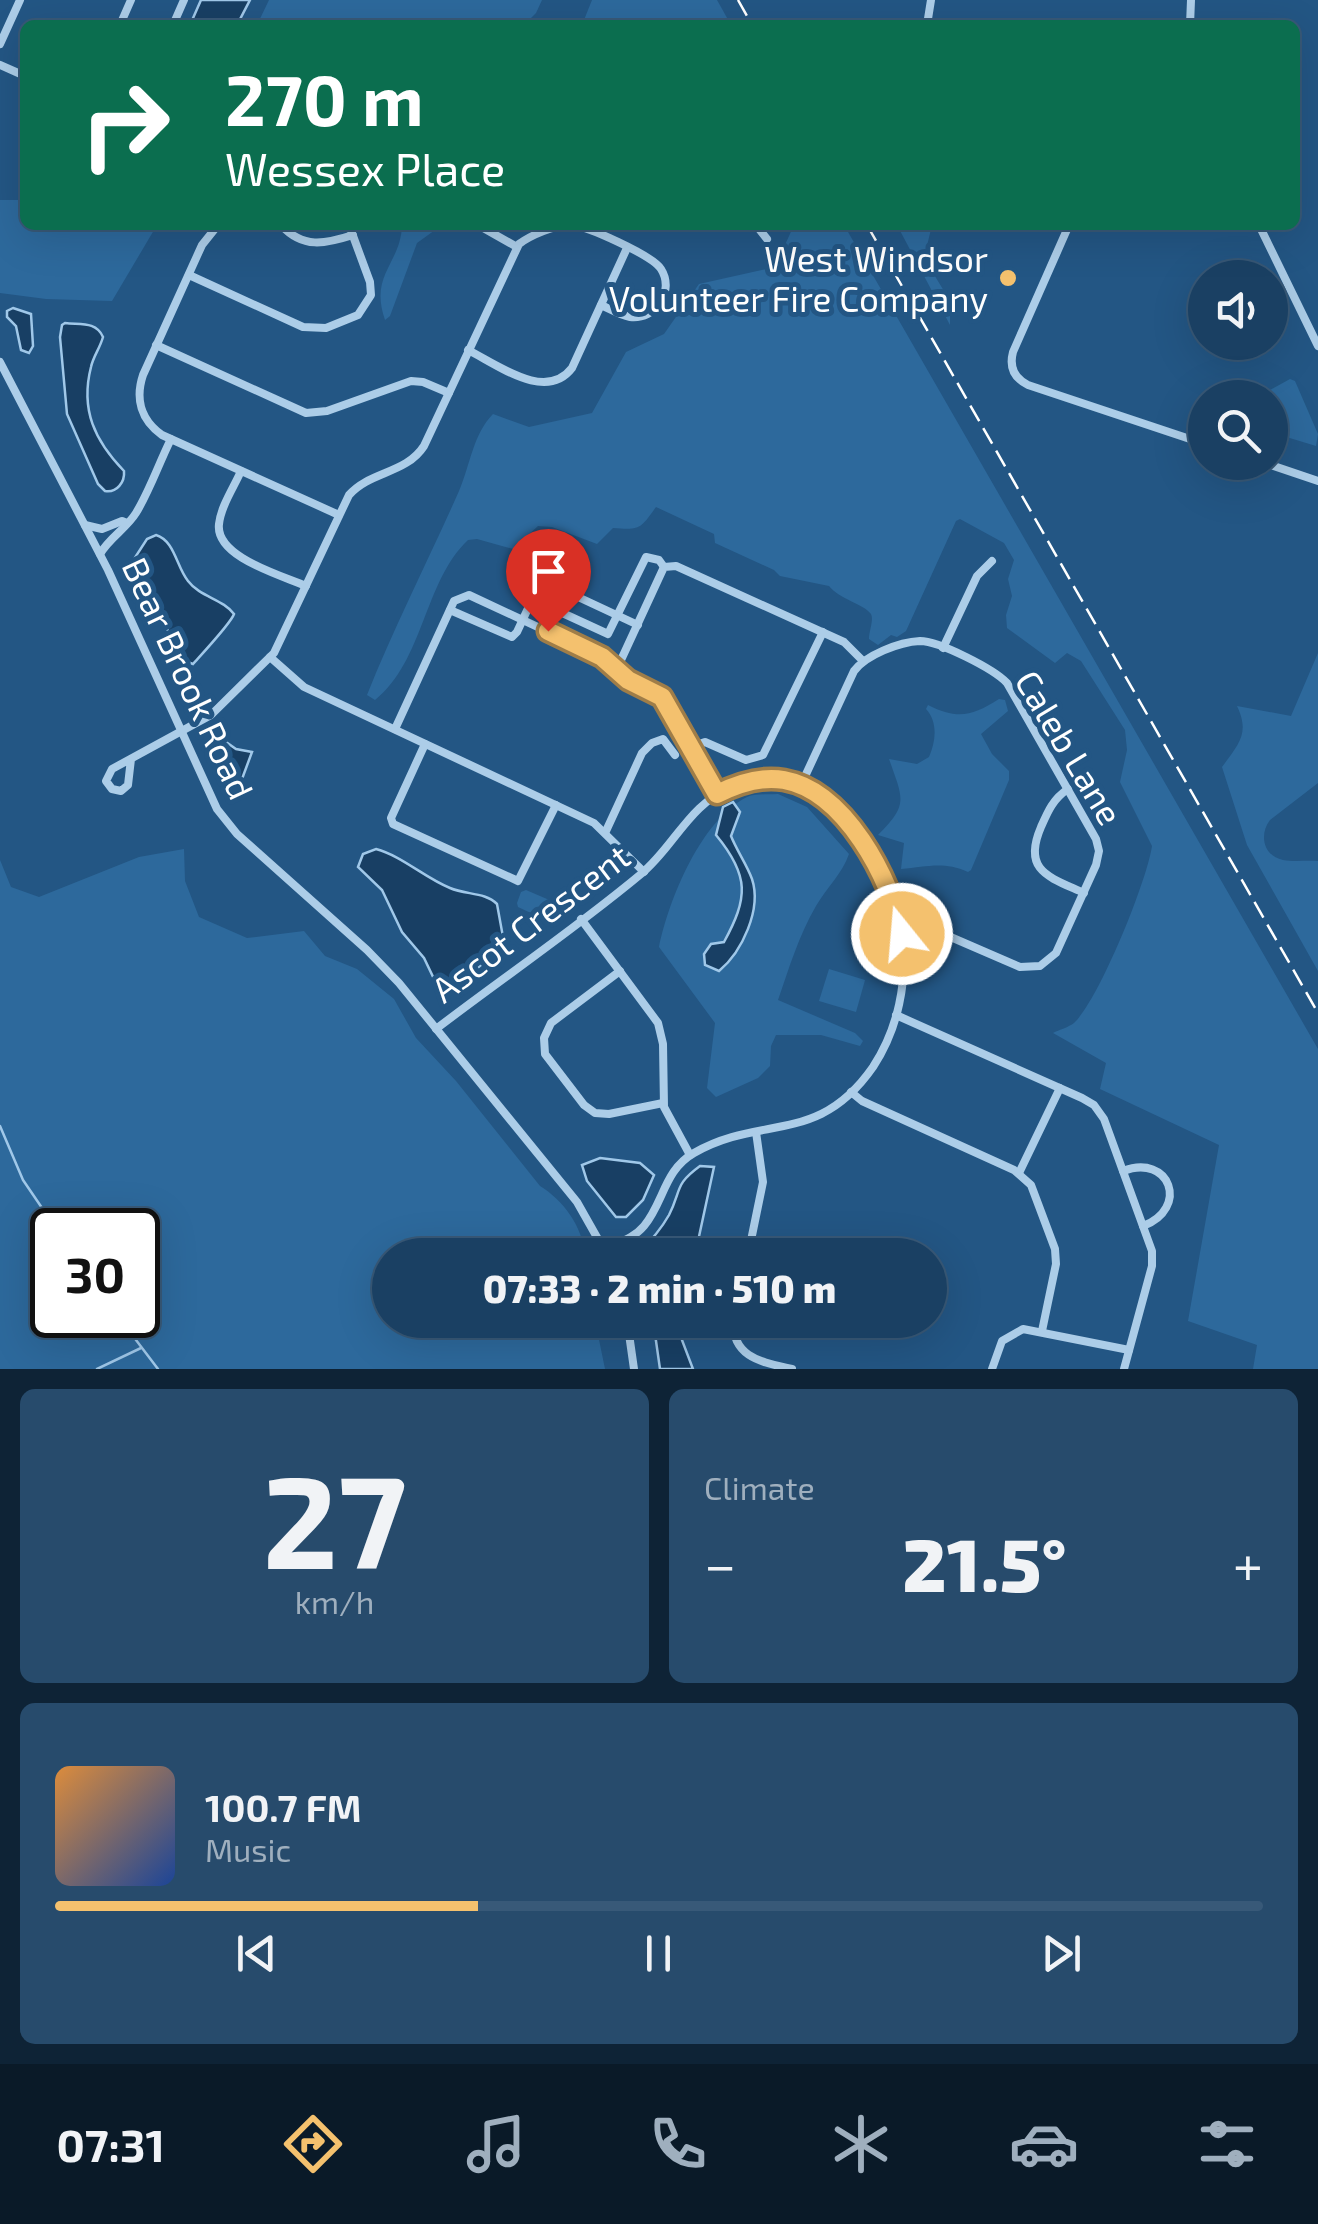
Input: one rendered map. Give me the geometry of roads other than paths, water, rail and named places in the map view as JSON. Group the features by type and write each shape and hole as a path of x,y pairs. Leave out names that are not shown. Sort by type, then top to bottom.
{"street":[{"path":"0,44 20,0"},
{"path":"214,230 202,245 156,346 140,383 139,403 150,424 170,439 339,515"},
{"path":"189,275 303,327 326,328 356,317 370,300 370,282 351,230 330,243 310,243 286,230"},
{"path":"487,230 516,247"},
{"path":"131,759 215,712 270,656 280,643 347,498 360,484 415,458 516,247 550,230"},
{"path":"585,230 649,258 661,268 666,280 664,296 655,310 637,317 624,316 601,305"},
{"path":"760,230 767,240"},
{"path":"1067,230 1013,352 1016,376 1028,385 1188,438"},
{"path":"1261,230 1318,346"},
{"path":"468,350 537,382 553,382 572,368 627,248"},
{"path":"156,346 309,413 330,410 412,381 449,393"},
{"name":"Bear Brook Road","path":"0,362 100,554 182,729 207,792 225,821 399,983 577,1202 598,1238"},
{"path":"100,554 137,512 170,439"},
{"path":"242,471 219,522 223,542 234,554 306,586"},
{"path":"1288,471 1318,481"},
{"path":"85,525 102,529 126,523"},
{"path":"532,600 607,634 646,556 658,560 664,568"},
{"path":"943,648 976,576 992,561"},
{"path":"614,667 664,568"},
{"path":"628,1238 643,1228 668,1178 690,1156 723,1140 804,1122 824,1113 851,1092 880,1056 896,1014 904,974 901,932 888,888 866,847 833,808 801,785 863,661 848,644 823,632 686,568 664,568"},
{"path":"450,610 508,637 517,633 539,585 548,582 638,624"},
{"path":"394,729 450,610 458,598 469,594 600,656 628,680 662,698 717,794"},
{"path":"690,747 704,742 748,760 764,754 823,632"},
{"name":"Caleb Lane","path":"863,661 913,642 927,642 997,673 1006,681 1098,846 1098,860 1055,955 1035,968 1020,967 947,935 901,932"},
{"path":"270,656 303,687 606,831 644,872"},
{"path":"606,831 645,749 663,739 675,754"},
{"path":"425,744 390,820 463,856 520,881 556,805"},
{"name":"Ascot Crescent","path":"436,1029 644,872 690,816 717,794 768,779 801,785"},
{"path":"1068,789 1052,804 1034,854 1047,876 1084,893"},
{"path":"581,919 660,1027 663,1104 690,1156"},
{"path":"620,971 551,1023 544,1035 544,1054 593,1112 612,1114 663,1104"},
{"path":"896,1014 1087,1100 1100,1112 1153,1259 1124,1369"},
{"path":"1019,1173 1060,1088"},
{"path":"851,1092 862,1101 1019,1173 1032,1188 1056,1249 1042,1331"},
{"path":"751,1238 763,1182 756,1132"},
{"path":"1123,1171 1149,1167 1168,1184 1167,1209 1160,1218 1144,1226"},
{"path":"992,1369 998,1348 1008,1335 1023,1328 1129,1350"},
{"path":"630,1338 634,1369"},
{"path":"734,1338 747,1356 792,1369"}],"waterway":[{"path":"0,1126 23,1180 42,1208"},
{"path":"134,1338 158,1369"},
{"path":"97,1369 141,1348"}],"railway":[{"path":"738,0 749,20"},
{"path":"870,230 1318,1013"}],"place":[{"name":"West Windsor Volunteer Fire Company","path":"1008,278"}]}
